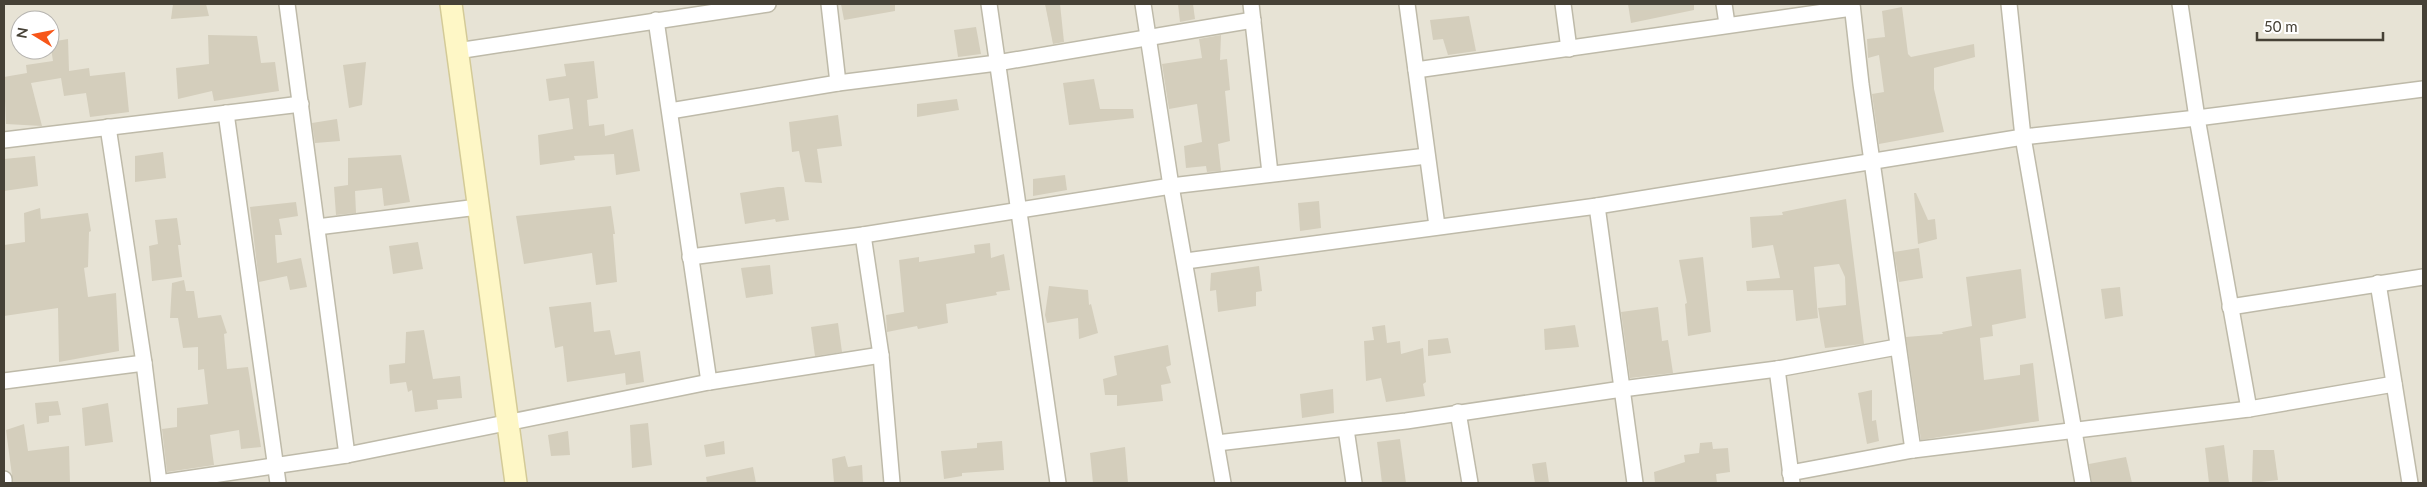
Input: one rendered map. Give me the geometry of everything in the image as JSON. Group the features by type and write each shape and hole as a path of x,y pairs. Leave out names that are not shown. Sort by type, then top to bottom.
{"street":[{"path":"287,4 347,455"},
{"path":"450,4 516,483"},
{"path":"457,50 768,4"},
{"path":"829,4 838,83"},
{"path":"989,4 1058,483"},
{"path":"1143,4 1171,186 1218,443 1223,483"},
{"path":"1250,4 1270,173"},
{"path":"1407,4 1437,226"},
{"path":"1563,4 1569,49"},
{"path":"1724,4 1727,24"},
{"path":"2009,4 2023,137 2075,431 2082,483"},
{"path":"2180,4 2196,118 2249,409"},
{"path":"1416,70 1852,6 1912,450"},
{"path":"656,20 709,382"},
{"path":"670,111 838,83 997,63 1253,20"},
{"path":"1186,261 1597,206 2023,137 2196,118 2423,89"},
{"path":"4,140 301,104"},
{"path":"226,113 278,483"},
{"path":"108,126 144,363 159,483 347,455 709,382 881,355"},
{"path":"690,257 862,235 1171,186 1428,156"},
{"path":"1597,206 1635,483"},
{"path":"317,227 478,207"},
{"path":"862,235 881,355 892,483"},
{"path":"2230,306 2423,277"},
{"path":"2378,283 2410,483"},
{"path":"1218,443 1346,429 1622,389 1777,369 1897,347"},
{"path":"4,381 144,363"},
{"path":"1777,369 1791,478 1912,450 2249,409 2394,384"},
{"path":"1458,412 1470,483"},
{"path":"1346,429 1354,483"}],"shaded area":[{"path":"4,4 2423,4 2423,483 4,483"}],"building":[{"path":"173,4 206,4 209,16 171,19"},
{"path":"841,4 895,4 895,11 844,20"},
{"path":"1045,4 1060,4 1064,42 1053,44"},
{"path":"1178,4 1193,4 1195,19 1180,22"},
{"path":"1628,4 1694,4 1694,10 1631,23"},
{"path":"1902,7 1908,54 1911,57 1974,44 1975,57 1934,68 1934,89 1944,132 1879,144 1872,94 1884,92 1879,55 1868,58 1867,39 1885,37 1882,11"},
{"path":"1469,16 1476,51 1448,55 1443,39 1433,40 1430,20"},
{"path":"976,27 981,54 958,57 954,30"},
{"path":"208,35 257,36 261,63 275,62 279,91 214,101 212,91 178,99 176,68 209,64"},
{"path":"1221,35 1220,60 1227,59 1230,90 1225,91 1230,141 1218,144 1221,171 1207,172 1206,166 1186,168 1184,146 1202,142 1197,104 1169,109 1162,64 1202,58 1199,39"},
{"path":"68,39 69,71 89,68 90,76 125,72 129,112 90,117 86,93 64,96 61,78 31,83 42,126 6,124 4,77 27,73 26,65 60,60 60,40"},
{"path":"594,61 598,98 587,100 589,126 604,124 605,136 633,129 640,171 616,175 614,154 574,156 575,160 540,165 538,135 573,129 569,98 549,101 546,79 566,76 564,64"},
{"path":"366,62 362,105 349,108 343,65"},
{"path":"1094,79 1100,109 1133,109 1134,118 1069,125 1063,83"},
{"path":"957,99 959,110 917,117 917,104"},
{"path":"838,115 842,146 817,149 822,183 805,182 799,151 792,152 789,122"},
{"path":"337,119 340,141 315,143 312,123"},
{"path":"163,152 166,178 135,182 135,156"},
{"path":"401,155 410,202 384,206 382,188 355,191 356,213 336,215 334,187 348,185 348,158"},
{"path":"35,156 38,186 4,191 4,159"},
{"path":"1065,175 1067,190 1033,196 1033,179"},
{"path":"784,187 789,220 776,222 775,219 745,224 740,193"},
{"path":"1914,193 1916,193 1928,220 1935,219 1937,239 1918,244"},
{"path":"1846,199 1864,344 1825,348 1818,308 1846,305 1845,277 1839,264 1814,267 1818,318 1796,321 1793,290 1747,291 1746,281 1780,278 1773,245 1752,248 1750,217 1783,215 1782,212"},
{"path":"1319,201 1321,228 1300,231 1298,203"},
{"path":"296,202 298,216 279,219 282,235 275,235 277,263 301,258 307,287 290,290 287,276 259,282 250,207"},
{"path":"611,206 615,234 613,234 617,282 596,285 592,253 524,264 516,216"},
{"path":"40,208 41,219 88,213 91,231 89,232 88,267 84,268 88,297 116,293 119,351 59,362 58,308 4,316 4,245 25,242 24,213"},
{"path":"177,218 181,245 178,245 182,277 152,281 149,246 158,244 155,220"},
{"path":"418,242 423,269 393,274 389,246"},
{"path":"990,243 991,258 1004,254 1010,290 996,292 997,295 946,304 948,323 918,329 917,326 887,332 886,315 904,312 899,260 919,257 919,262 975,253 974,245"},
{"path":"1919,248 1923,278 1899,282 1894,252"},
{"path":"1703,257 1711,332 1688,336 1685,304 1687,303 1679,260"},
{"path":"770,265 773,294 746,298 741,268"},
{"path":"1259,266 1262,291 1256,292 1256,306 1218,312 1216,290 1210,291 1211,273"},
{"path":"2021,269 2026,318 1992,325 1993,336 1980,338 1984,380 2020,375 2020,365 2033,363 2039,421 1921,440 1906,337 1943,334 1942,332 1972,326 1966,277"},
{"path":"184,280 186,291 194,291 198,318 221,315 227,333 224,334 227,369 248,367 261,447 241,449 239,430 210,435 214,465 167,472 162,429 177,427 177,408 208,404 204,369 198,370 198,347 183,348 178,318 170,318 172,283"},
{"path":"1049,286 1088,290 1089,305 1091,304 1098,333 1079,339 1078,318 1047,323 1045,315"},
{"path":"2120,287 2123,316 2105,319 2101,289"},
{"path":"591,302 594,332 610,330 615,355 640,351 644,382 626,385 625,373 567,382 563,346 555,348 549,307"},
{"path":"1658,307 1662,341 1668,340 1673,373 1630,378 1621,312"},
{"path":"838,323 842,352 815,356 811,327"},
{"path":"1385,325 1387,343 1400,341 1401,354 1423,348 1426,382 1423,384 1425,396 1386,402 1381,378 1366,381 1364,341 1374,340 1372,327"},
{"path":"1575,325 1579,347 1545,350 1544,329"},
{"path":"424,330 433,379 460,376 462,398 437,400 438,409 415,412 412,390 408,392 406,382 390,384 389,365 405,363 406,332"},
{"path":"1448,338 1451,353 1428,356 1428,340"},
{"path":"1168,345 1171,365 1166,367 1171,383 1161,385 1163,401 1117,406 1117,395 1105,395 1103,379 1117,375 1114,356"},
{"path":"1333,389 1334,413 1302,418 1300,394"},
{"path":"1872,390 1872,421 1876,420 1879,441 1867,444 1858,393"},
{"path":"58,401 61,415 49,416 49,422 37,424 35,403"},
{"path":"108,403 113,442 85,446 82,408"},
{"path":"648,423 652,465 632,468 630,425"},
{"path":"24,424 28,451 69,446 70,483 13,483 6,430"},
{"path":"568,431 570,455 551,456 548,435"},
{"path":"1400,439 1406,483 1382,483 1377,442"},
{"path":"724,441 725,454 706,457 704,445"},
{"path":"1002,441 1004,470 962,473 962,476 944,479 941,451 977,448 977,443"},
{"path":"1712,442 1713,449 1728,448 1730,472 1716,474 1717,483 1655,483 1654,472 1685,462 1684,455 1699,453 1700,443"},
{"path":"2224,445 2229,483 2209,483 2205,448"},
{"path":"1125,447 1128,483 1093,483 1090,453"},
{"path":"2253,450 2274,450 2278,480 2252,483"},
{"path":"845,456 848,467 862,465 863,483 834,483 832,459"},
{"path":"2126,457 2132,483 2092,483 2089,464"},
{"path":"1546,462 1549,483 1535,483 1532,464"},
{"path":"753,467 756,483 707,483 706,477"}]}
